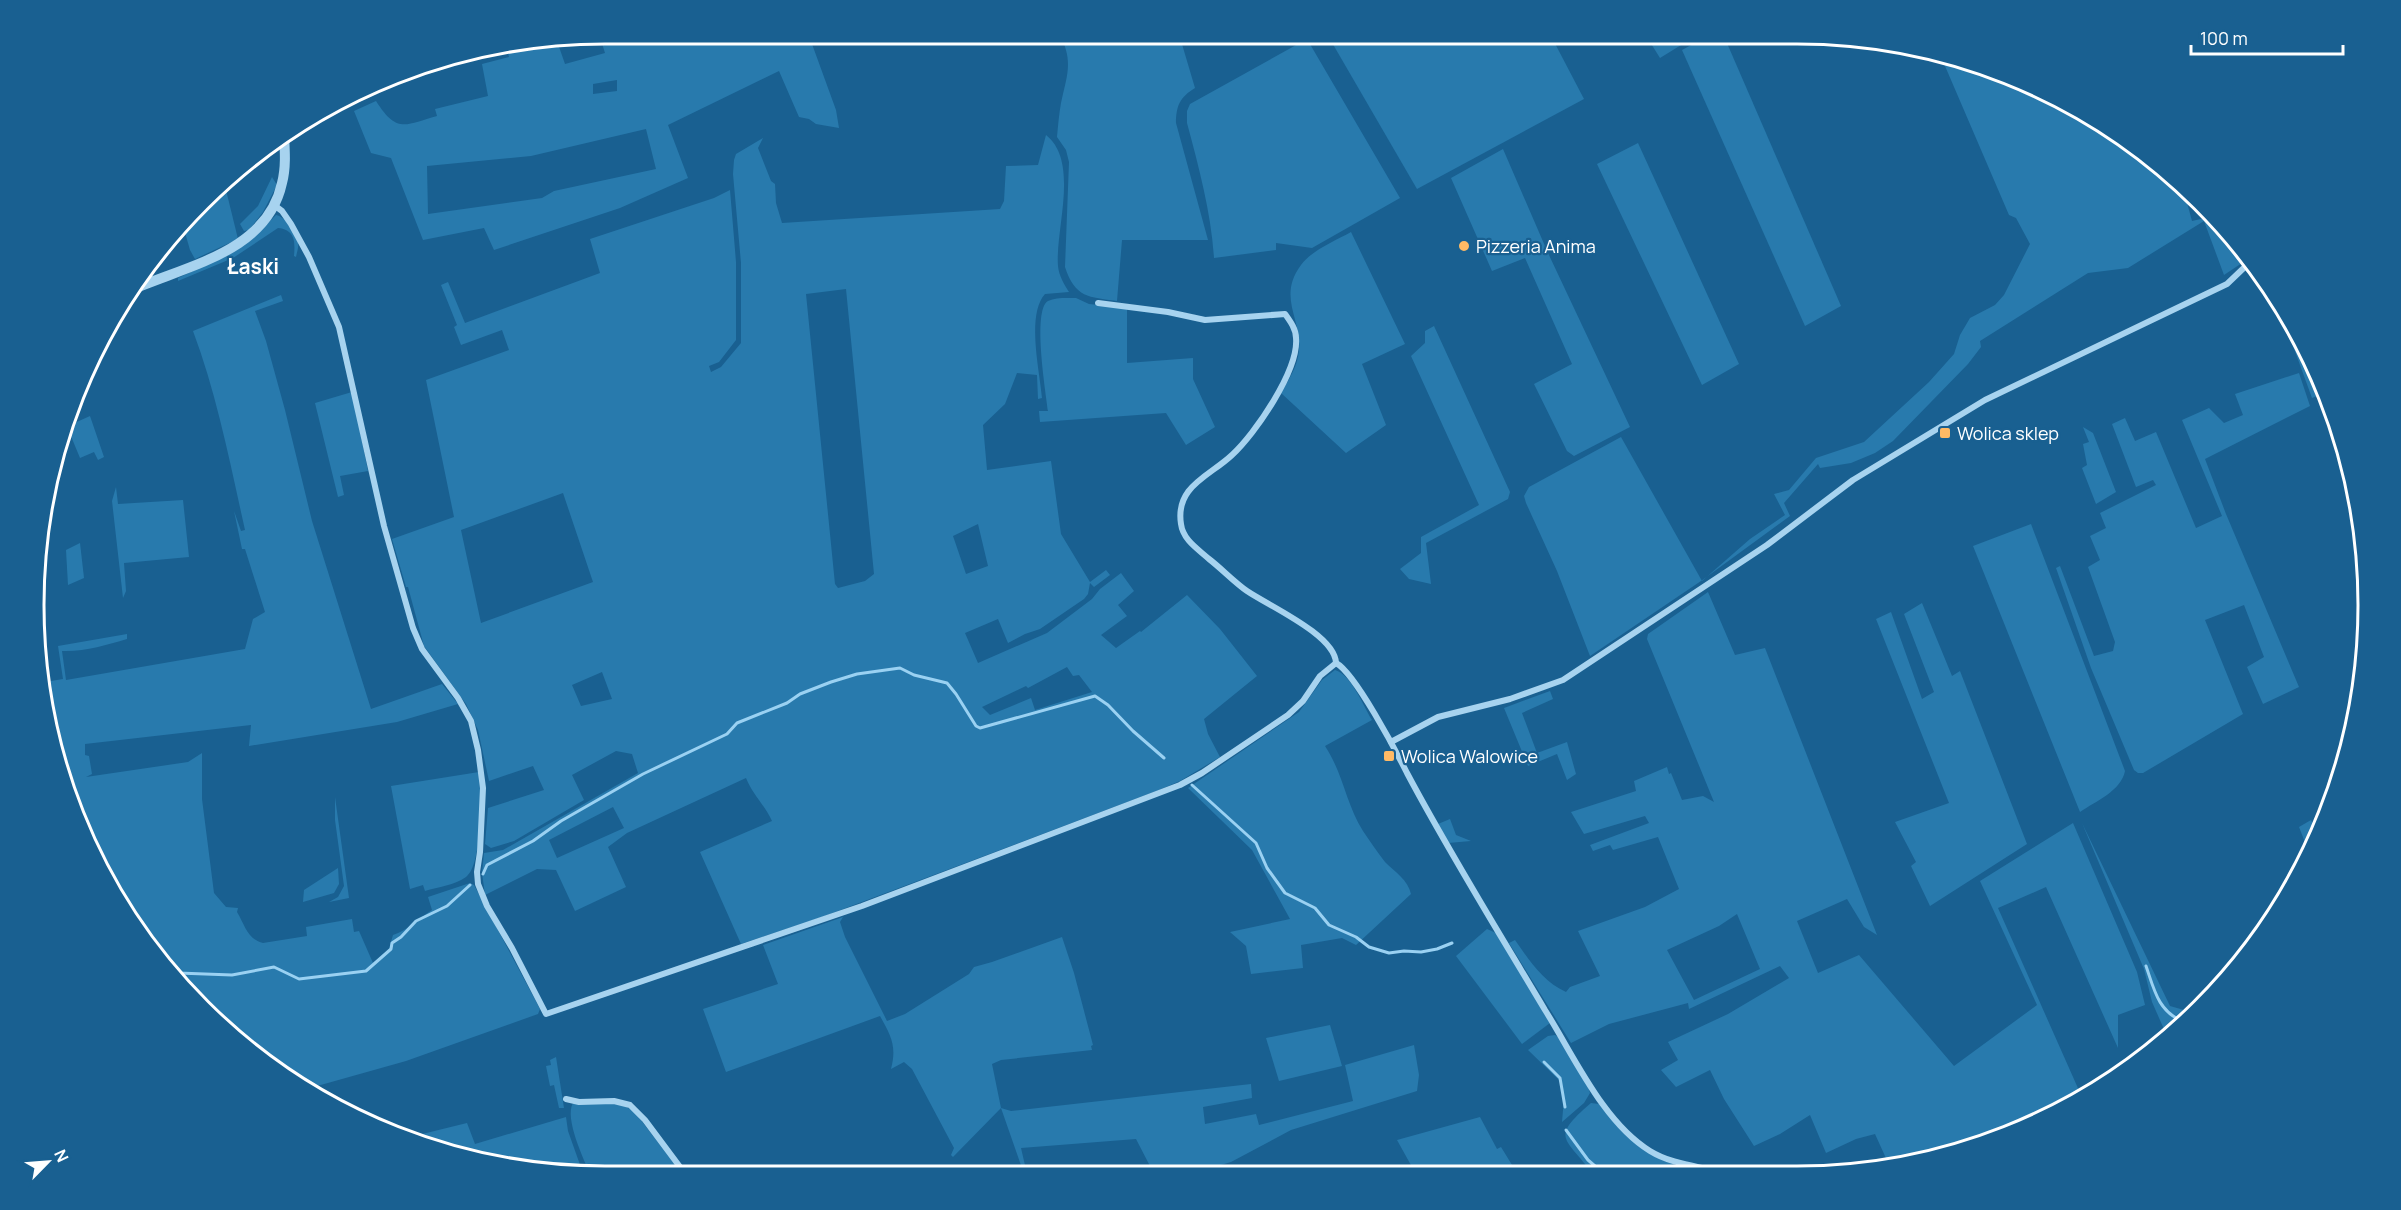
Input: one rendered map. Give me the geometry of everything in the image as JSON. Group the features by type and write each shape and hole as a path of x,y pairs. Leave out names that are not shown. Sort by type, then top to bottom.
{"street":[{"path":"144,285 230,249 245,239 274,205 282,183 284,144"},
{"path":"274,205 282,211 304,249 339,327 384,526 413,628 422,649 458,698 471,721 483,788 478,884 487,906 512,948 546,1014 810,925 1180,785 1202,773 1288,715 1303,700 1320,676 1336,663"},
{"path":"1391,742 1438,717 1510,699 1563,680 1767,545 1853,480 1943,425 1985,400 2227,284 2244,267"},
{"path":"1098,303 1168,312 1205,320 1285,314 1296,338 1295,360 1256,428 1231,456 1206,473 1188,490 1183,505 1181,524 1187,540 1246,590 1316,634 1334,652 1336,663 1347,673 1391,742 1473,891 1596,1094 1629,1135 1651,1152 1690,1166"},
{"path":"566,1099 579,1102 614,1101 630,1105 645,1120 679,1166"}],"shaded area":[{"path":"602,44 812,44 836,110 839,128 816,124 809,119 799,117 779,71 668,125 688,178 620,208 494,250 484,228 423,240 391,158 371,153 354,111 376,101 390,119 396,123 409,124 437,116 435,109 488,96 482,64 509,57 508,52 559,46 565,64 605,53","holes":["617,80 617,91 593,94 593,84","646,129 656,169 554,191 542,198 428,214 427,166 531,156"]},
{"path":"1064,44 1182,44 1195,88 1180,102 1176,123 1208,240 1122,240 1117,301 1084,294 1073,285 1065,267 1069,162 1066,150 1057,137 1068,68"},
{"path":"1298,44 1310,44 1400,198 1312,248 1276,243 1276,250 1214,258 1207,207 1187,123 1187,111 1190,104"},
{"path":"1333,44 1555,44 1584,99 1417,189"},
{"path":"1651,44 1683,44 1660,58"},
{"path":"1693,44 1727,44 1841,306 1805,326 1682,50"},
{"path":"1944,64 2011,86 2044,101 2108,138 2138,160 2187,202 2192,221 2203,219 2241,263 2224,275 2204,221 2128,268 2088,273 1980,341 1981,347 1968,364 1893,441 1875,453 1851,463 1820,468 1818,464 1784,503 1790,516 1707,577 1750,539 1785,515 1774,494 1789,490 1816,458 1864,442 1929,382 1954,354 1960,335 1970,318 1995,305 2004,295 2030,244 2016,218 2009,215"},
{"path":"1046,135 1056,147 1062,162 1064,197 1058,266 1069,292 1045,294 1039,303 1035,329 1042,398 1038,399 1037,375 1017,373 1005,404 983,425 987,470 1051,461 1061,534 1090,582 1106,570 1110,575 1094,587 1090,583 1088,594 1084,599 1040,629 1008,643 998,619 965,633 978,663 1047,633 1092,599 1100,589 1121,573 1134,591 1118,605 1127,616 1101,635 1116,648 1141,632 1187,595 1220,629 1257,676 1204,719 1208,734 1220,757 1180,781 1159,790 822,917 741,944 700,852 772,821 746,778 627,833 608,847 626,887 575,911 556,870 537,869 485,895 482,873 484,853 503,850 638,773 632,754 616,751 572,775 584,800 514,841 491,848 485,844 488,808 544,790 533,766 489,781 478,730 466,704 424,646 392,539 454,517 426,380 509,350 502,330 461,345 454,327 457,325 441,285 448,282 465,323 600,273 590,239 714,198 730,190 736,262 736,340 719,362 709,366 711,372 721,367 741,343 741,263 733,174 736,154 763,138 758,148 771,181 775,184 776,203 782,223 1000,209 1004,201 1006,166 1038,165","holes":["846,289 874,574 865,581 838,588 835,584 806,294","563,493 593,582 481,623 461,530","978,524 988,566 966,574 953,536","1067,667 1073,676 1079,675 1092,692 1035,710 1031,698 990,715 982,707 1026,686 1028,688","602,672 612,699 581,706 572,685","613,807 624,828 557,858 549,840"]},
{"path":"1638,143 1739,364 1702,385 1597,164"},
{"path":"1503,149 1548,253 1630,427 1574,456 1567,451 1534,384 1572,364 1525,258 1492,271 1451,178"},
{"path":"272,177 277,185 263,212 249,230 244,231 240,224 258,206"},
{"path":"226,191 238,239 195,259 185,233"},
{"path":"276,215 287,222 295,234 298,244 296,257 291,234 278,228 233,258 178,281 178,278 234,252 251,240"},
{"path":"1351,232 1405,344 1362,364 1386,425 1346,453 1281,393 1295,367 1299,350 1291,298 1294,277 1311,255"},
{"path":"281,295 283,301 255,311 266,341 285,410 312,521 371,709 442,684 458,704 397,722 249,746 251,725 85,744 85,755 89,756 92,774 86,777 188,762 202,753 202,799 214,893 226,907 238,908 237,912 247,931 253,938 263,943 307,936 306,927 352,919 354,932 359,931 373,963 388,952 393,935 432,910 428,897 470,883 474,885 540,1009 538,1014 406,1061 316,1086 263,1050 208,1002 183,975 138,917 101,853 86,820 73,785 54,715 49,681 63,679 58,646 127,634 127,639 103,646 62,651 66,680 245,649 253,619 265,612 245,549 242,549 234,511 241,531 245,530 228,454 216,404 193,331"},
{"path":"1076,298 1089,304 1127,308 1127,363 1193,358 1193,379 1215,427 1186,445 1166,413 1040,422 1039,411 1048,411 1040,335 1043,308 1051,300"},
{"path":"1434,326 1510,492 1508,499 1426,543 1431,584 1409,579 1400,569 1421,553 1421,537 1479,505 1411,356 1425,343 1425,331"},
{"path":"2291,341 2317,396 2312,398"},
{"path":"2299,373 2310,406 2205,459 2299,687 2263,704 2247,667 2264,657 2244,605 2205,620 2243,714 2143,773 2138,773 2134,770 2091,668 2056,568 2060,566 2094,656 2113,651 2115,642 2088,567 2100,560 2090,536 2106,528 2100,513 2156,485 2153,480 2136,487 2112,424 2125,418 2135,441 2156,432 2196,528 2222,516 2182,420 2209,408 2224,423 2243,415 2235,394"},
{"path":"352,392 368,471 340,476 344,495 338,497 315,403"},
{"path":"90,416 104,457 98,460 94,452 80,458 70,435 74,423"},
{"path":"2083,427 2093,433 2116,492 2096,504 2082,468 2087,465 2083,444 2089,442"},
{"path":"1621,437 1702,580 1590,656 1557,571 1524,496 1529,487"},
{"path":"116,487 118,504 183,500 189,557 124,563 126,591 123,598 112,501"},
{"path":"2031,524 2125,771 2123,778 2113,790 2080,812 1973,546"},
{"path":"80,543 84,578 68,585 66,550"},
{"path":"1708,592 1735,655 1765,648 1877,935 1864,927 1847,899 1797,921 1818,973 1859,955 1954,1066 2037,1005 1980,881 2073,823 2137,972 2145,1005 2118,1015 2118,1048 2046,887 1998,908 2079,1090 2011,1124 1976,1137 1906,1156 1886,1159 1875,1134 1856,1139 1826,1153 1810,1115 1780,1134 1754,1146 1724,1099 1710,1070 1676,1087 1661,1070 1678,1060 1668,1042 1728,1014 1789,978 1780,966 1689,1009 1688,1003 1609,1024 1571,1043 1509,943 1515,940 1543,976 1566,992 1570,987 1600,976 1578,931 1645,907 1679,889 1658,837 1613,850 1610,845 1593,851 1590,845 1649,823 1645,816 1584,834 1571,812 1636,791 1634,781 1667,767 1682,800 1703,796 1714,802 1647,639 1648,634","holes":["1737,914 1760,969 1694,1000 1667,950 1719,926"]},
{"path":"1922,603 1952,676 1960,671 2027,844 1930,906 1911,866 1916,862 1895,822 1949,803 1876,619 1891,612 1922,699 1934,692 1904,614"},
{"path":"1335,670 1352,684 1372,720 1325,746 1336,767 1357,821 1385,862 1404,880 1411,894 1356,945 1342,938 1301,945 1303,968 1251,974 1246,946 1230,932 1290,919 1252,850 1188,788 1299,712 1322,680"},
{"path":"1550,691 1553,699 1522,713 1537,753 1567,742 1576,774 1567,780 1557,754 1528,766 1504,708"},
{"path":"479,772 480,828 472,870 462,880 452,884 425,891 423,885 410,889 391,786"},
{"path":"335,797 349,898 329,902 338,897 344,886 335,820"},
{"path":"1450,819 1456,835 1471,841 1448,843 1438,824"},
{"path":"2311,820 2313,824 2305,842 2299,827"},
{"path":"2082,823 2170,1006 2184,1010 2164,1029 2152,1002 2144,969"},
{"path":"338,868 339,884 334,893 303,902 304,890"},
{"path":"843,917 840,922 845,937 887,1021 905,1014 969,974 974,967 1062,937 1074,973 1093,1045 1092,1050 1001,1060 992,1064 1001,1108 953,1157 951,1155 954,1148 912,1069 904,1062 891,1069 892,1041 880,1016 726,1072 703,1009 778,984 763,945"},
{"path":"1487,929 1496,933 1550,1023 1522,1044 1456,956"},
{"path":"1330,1025 1342,1066 1279,1081 1266,1038"},
{"path":"1555,1035 1588,1086 1590,1093 1584,1103 1562,1122 1564,1098 1560,1081 1528,1050 1548,1036"},
{"path":"1414,1045 1419,1075 1417,1091 1291,1130 1231,1162 1218,1166 1150,1166 1136,1139 1021,1148 1025,1166 1021,1166 1001,1108 1011,1111 1251,1084 1252,1098 1203,1107 1205,1124 1256,1114 1259,1125 1353,1101 1345,1065"},
{"path":"556,1057 564,1108 559,1108 554,1085 550,1086 546,1066 551,1065 550,1060"},
{"path":"573,1103 621,1104 634,1111 676,1166 587,1166 573,1128 571,1110"},
{"path":"1591,1103 1599,1104 1634,1141 1656,1156 1681,1166 1586,1166 1566,1138 1566,1131"},
{"path":"566,1117 568,1131 580,1165 532,1162 495,1156 419,1135 467,1123 475,1144"},
{"path":"1480,1117 1497,1149 1501,1147 1513,1166 1411,1166 1397,1140"}],"waterway":[{"path":"483,874 487,865 533,841 561,821 643,774 727,734 737,723 787,703 800,694 857,674 900,668 914,675 947,683 976,726 980,728 1095,696 1108,705 1164,758"},
{"path":"1192,785 1256,843 1267,868 1285,893 1315,908 1329,925 1356,937 1369,947 1389,953 1421,952 1452,943"},
{"path":"181,973 232,975 274,967 299,979 366,971 391,949 392,943 416,921 447,906 470,885"},
{"path":"2146,966 2162,1005 2176,1018"},
{"path":"1544,1062 1560,1078 1565,1107"},
{"path":"1566,1130 1595,1166"}],"place":[{"name":"Pizzeria Anima","path":"1464,246"},
{"name":"Wolica sklep","path":"1945,433"},
{"name":"Wolica Walowice","path":"1389,756"}],"district":[{"name":"Łaski","path":"253,266"}]}
